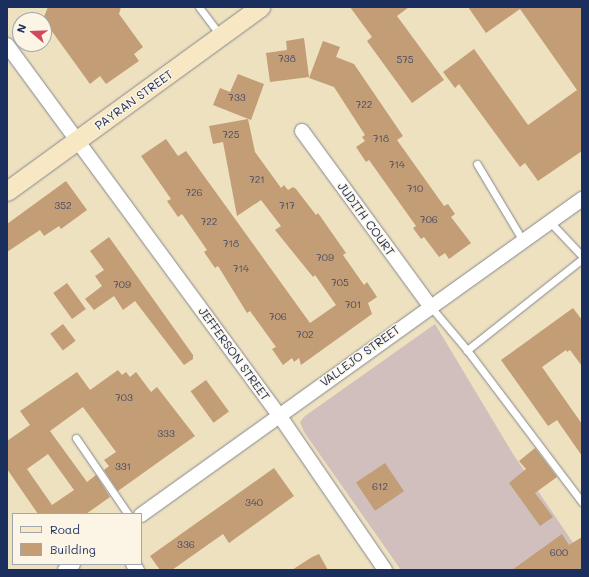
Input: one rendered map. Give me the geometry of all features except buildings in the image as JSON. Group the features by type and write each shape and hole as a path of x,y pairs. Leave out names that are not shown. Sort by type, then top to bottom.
{"main road":[{"name":"PAYRAN STREET","path":"7,191 78,141 260,7"}],"street":[{"name":"JEFFERSON STREET","path":"7,45 278,415 385,570"},
{"name":"JUDITH COURT","path":"302,131 430,306"},
{"name":"VALLEJO STREET","path":"142,514 430,306 582,200"}],"lane":[{"path":"200,7 221,36"},
{"path":"477,164 523,240"},
{"path":"550,222 582,256"},
{"path":"467,350 582,259"},
{"path":"430,306 467,350 582,502"},
{"path":"76,438 127,513"}],"shaded area":[{"path":"435,324 513,454 582,556 582,570 401,570 304,432 300,422 305,416"}]}
